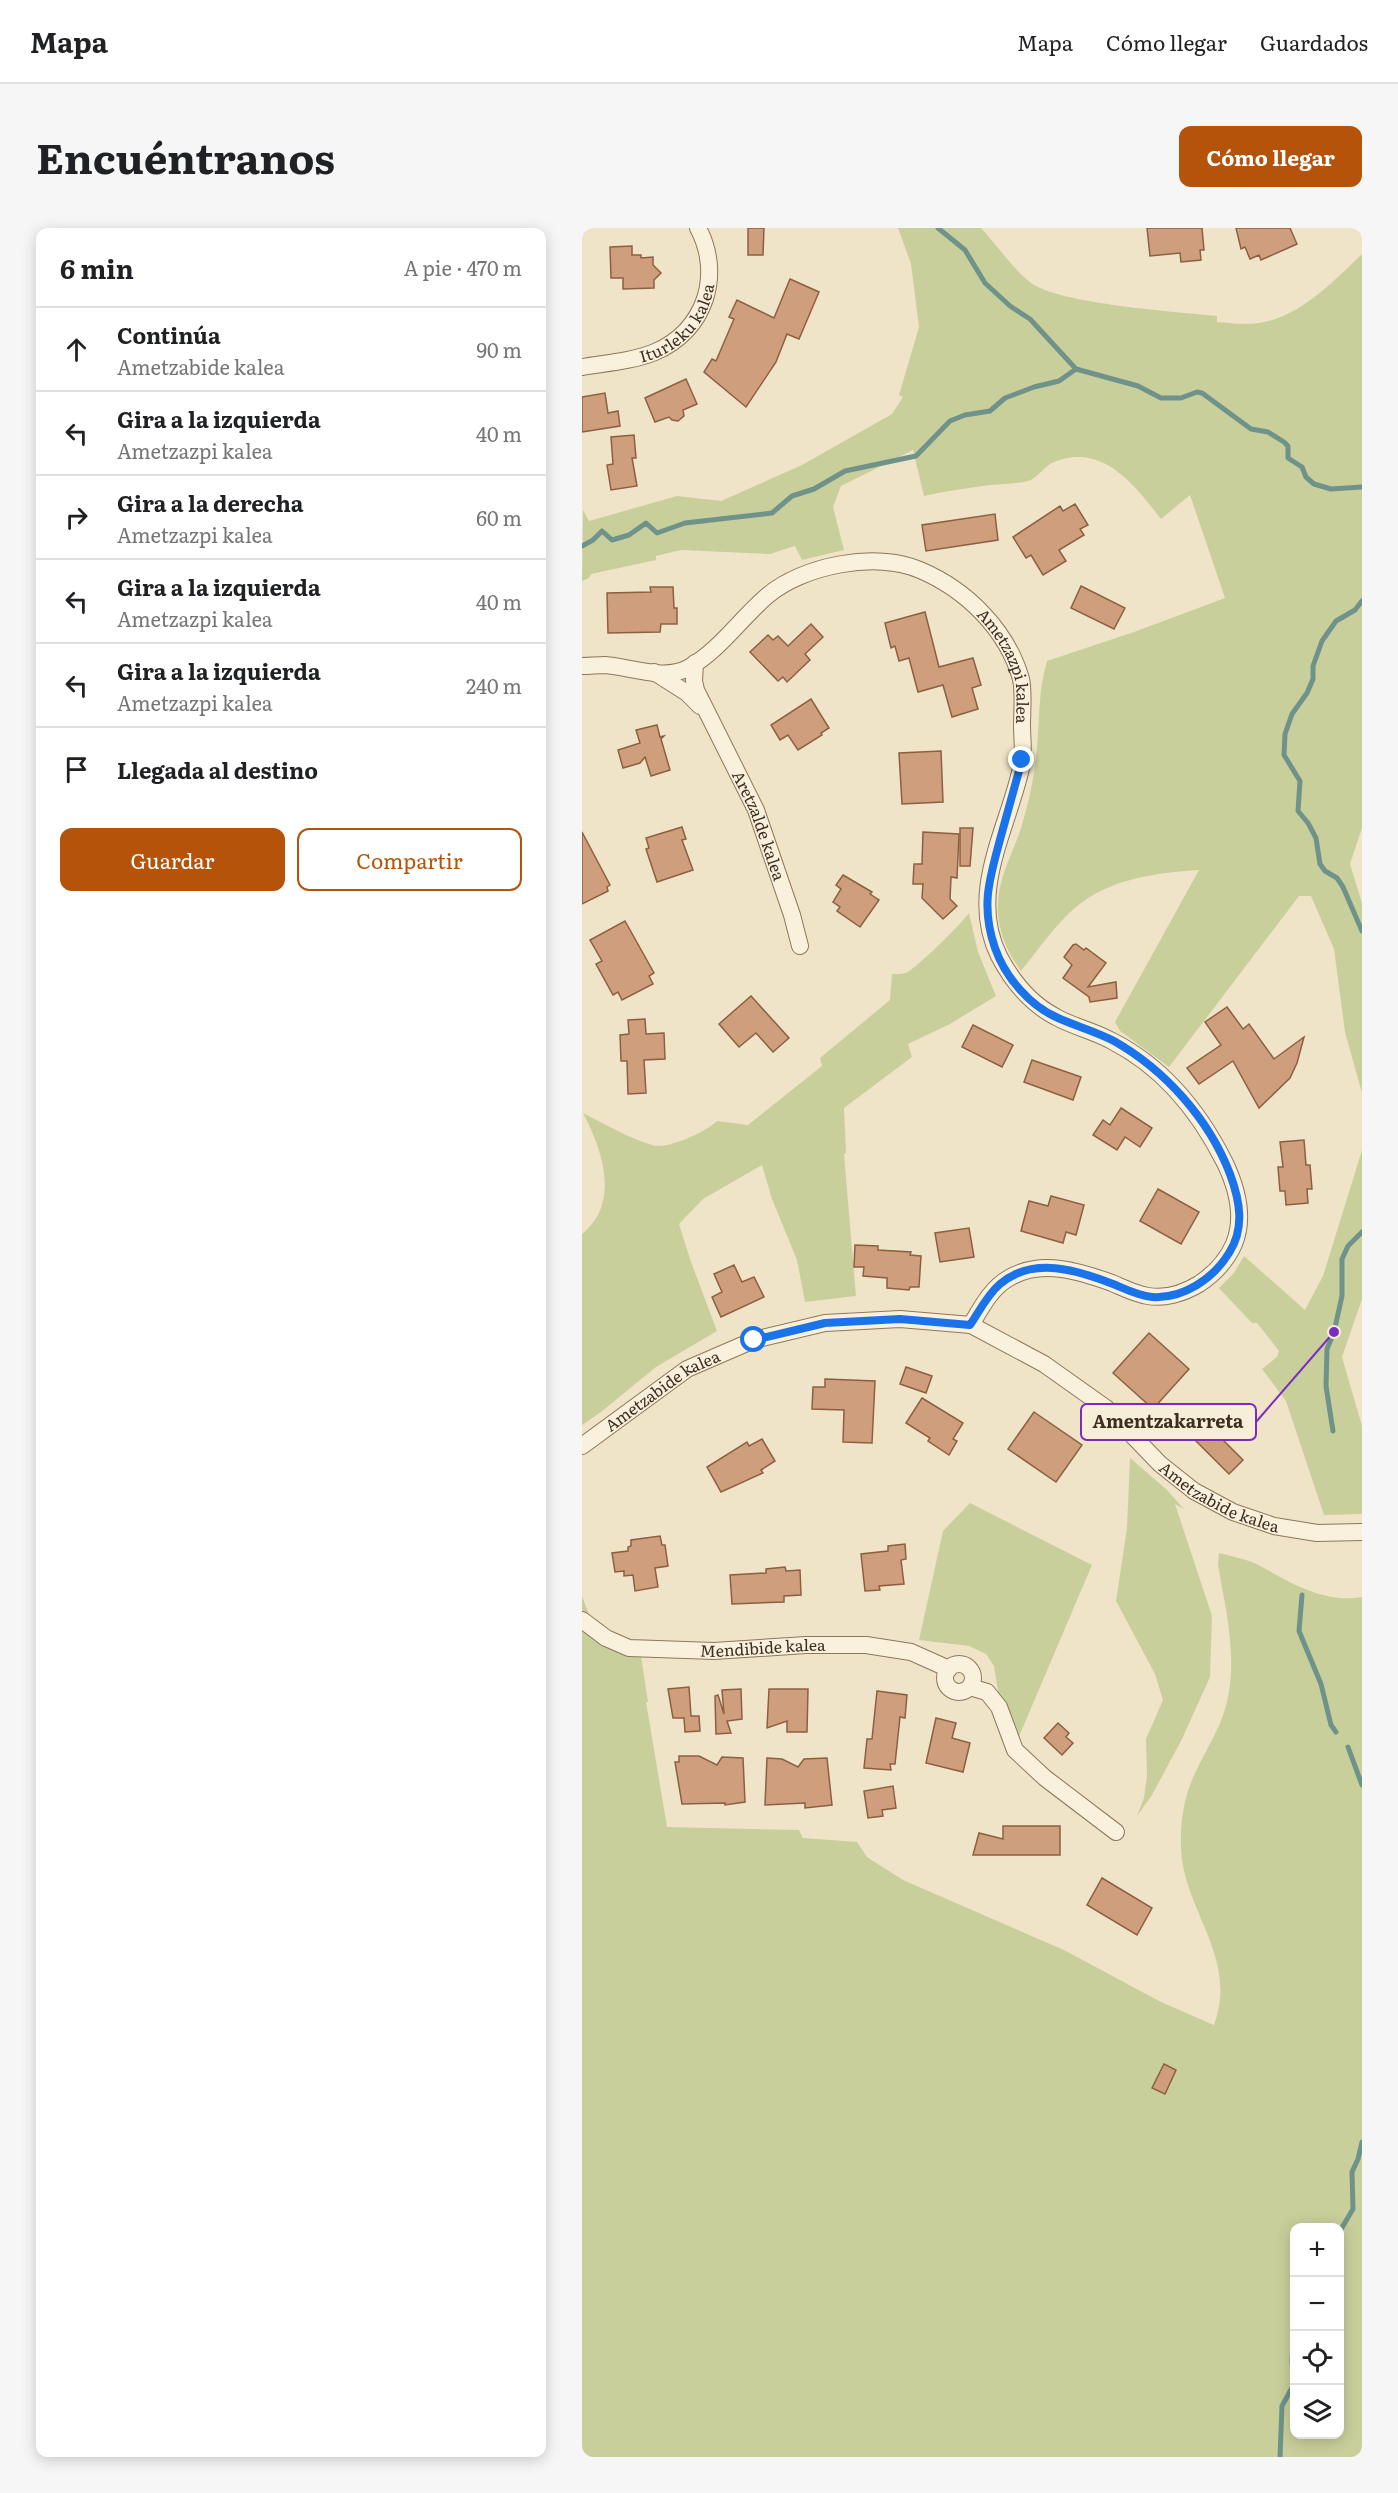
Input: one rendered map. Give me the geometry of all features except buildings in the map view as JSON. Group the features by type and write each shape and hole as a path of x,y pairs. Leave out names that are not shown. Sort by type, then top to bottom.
{"street":[{"name":"Iturleku kalea","path":"582,367 652,353 666,347 689,328 704,303 710,273 709,257 698,228"},
{"name":"Ametzazpi kalea","path":"582,666 603,665 664,673 685,670 726,638 770,593 816,570 839,564 891,563 916,568 940,580 987,616 1009,651 1021,680 1022,760 988,882 989,927 996,950 1006,970 1020,989 1036,1004 1055,1017 1113,1041 1158,1073 1197,1114 1227,1167 1238,1196 1240,1224 1229,1253 1210,1276 1197,1285 1175,1294 1152,1297 1060,1268 1034,1268 1016,1274 1000,1284 970,1325"},
{"name":"Aretzalde kalea","path":"695,663 694,681 705,710 756,810 792,915 800,946"},
{"name":"Aretzalde kalea","path":"654,672 687,693 705,710"},
{"name":"Ametzabide kalea","path":"582,1446 687,1369 754,1340 836,1322 900,1319 970,1325 1044,1364 1071,1383 1106,1408 1158,1462 1194,1491 1233,1512 1274,1526 1317,1533 1362,1532"},
{"name":"Mendibide kalea","path":"582,1620 606,1638 630,1648 714,1651 806,1645 867,1645 911,1652 949,1669 962,1664 970,1669 973,1678 970,1687 987,1692 999,1707 1015,1750 1045,1778 1116,1832"}],"green space":[{"path":"898,228 981,228 1024,277 1046,290 1092,302 1217,316 1217,322 1238,324 1259,323 1274,319 1302,306 1362,254 1362,828 1350,864 1362,903 1362,1093 1345,1032 1334,949 1311,896 1299,896 1169,1067 1120,1031 1115,1022 1199,870 1150,875 1104,889 1076,907 1021,971 1002,936 998,912 999,890 1027,808 1036,757 1041,694 1047,661 1225,598 1190,495 1161,519 1140,493 1116,470 1102,462 1071,457 1050,464 1028,481 965,488 924,496 913,450 841,486 833,507 844,550 802,560 795,546 770,554 681,550 656,556 656,560 591,574 589,578 582,581 583,510 589,521 677,496 721,501 802,465 892,414 903,397 899,395 919,327 911,264"},
{"path":"969,913 978,952 996,996 950,1024 908,1044 912,1057 844,1108 846,1153 844,1154 856,1296 805,1302 797,1260 772,1199 762,1165 703,1199 679,1224 717,1331 656,1367 582,1425 582,1234 594,1221 601,1207 604,1192 601,1159 583,1113 634,1139 659,1146 686,1139 717,1121 748,1125 822,1066 820,1058 890,1000 892,974 906,973 911,970"},
{"path":"1362,1150 1362,1299 1342,1357 1362,1426 1362,1514 1324,1515 1286,1401 1262,1369 1277,1357 1279,1351 1257,1323 1252,1323 1219,1288 1234,1273 1244,1256 1305,1310 1323,1276"},
{"path":"1130,1458 1166,1489 1184,1509 1175,1504 1212,1616 1210,1677 1182,1739 1152,1795 1137,1816 1144,1798 1147,1775 1146,1739 1163,1700 1155,1674 1116,1601 1127,1528"},
{"path":"970,1503 1092,1565 1017,1741 999,1698 994,1666 986,1654 969,1646 919,1640 943,1531"},
{"path":"1219,1553 1254,1563 1299,1586 1323,1595 1362,1597 1362,2457 582,2457 582,1596 591,1620 609,1632 639,1643 648,1702 646,1702 667,1827 799,1830 803,1838 857,1842 867,1857 903,1880 1064,1950 1161,2002 1214,2025 1220,2000 1220,1977 1215,1955 1190,1891 1184,1869 1181,1836 1184,1805 1190,1786 1220,1724 1229,1691 1231,1655 1218,1565"}],"waterway":[{"path":"938,228 965,250 985,283 1010,306 1030,319 1076,369 1138,386 1161,398 1181,398 1197,392 1202,393 1251,429 1268,432 1284,442 1288,446 1288,458 1302,467 1306,477 1314,484 1331,489 1362,487"},
{"path":"582,546 602,531 612,540 629,535 646,523 657,533 685,523 772,513 792,496 814,489 845,471 916,456 950,421 965,415 990,411 1005,398 1059,381 1076,369"},
{"path":"1362,601 1355,610 1336,621 1322,641 1313,666 1313,679 1307,693 1292,714 1285,734 1284,755 1300,781 1298,811 1316,838 1320,864 1325,871 1337,878 1343,887 1362,931"},
{"path":"1333,1431 1326,1386 1327,1349 1334,1332 1342,1296 1342,1259 1348,1246 1362,1232"},
{"path":"1302,1595 1299,1631 1321,1684 1331,1725 1336,1732"},
{"path":"1348,1747 1362,1785"},
{"path":"1344,2224 1353,2209 1352,2172 1362,2142"},
{"path":"1280,2457 1282,2406 1293,2385"}],"place":[{"name":"Amentzakarreta","path":"1334,1332"}],"route":[{"path":"754,1340 825,1323 900,1319 970,1325 1000,1284 1022,1271 1034,1268 1060,1268 1110,1282 1140,1294 1152,1297 1168,1296 1197,1285 1210,1276 1229,1253 1236,1239 1240,1224 1238,1196 1227,1167 1197,1114 1158,1073 1113,1041 1055,1017 1036,1004 1020,989 1006,970 996,950 989,927 988,882 1022,760"}]}
